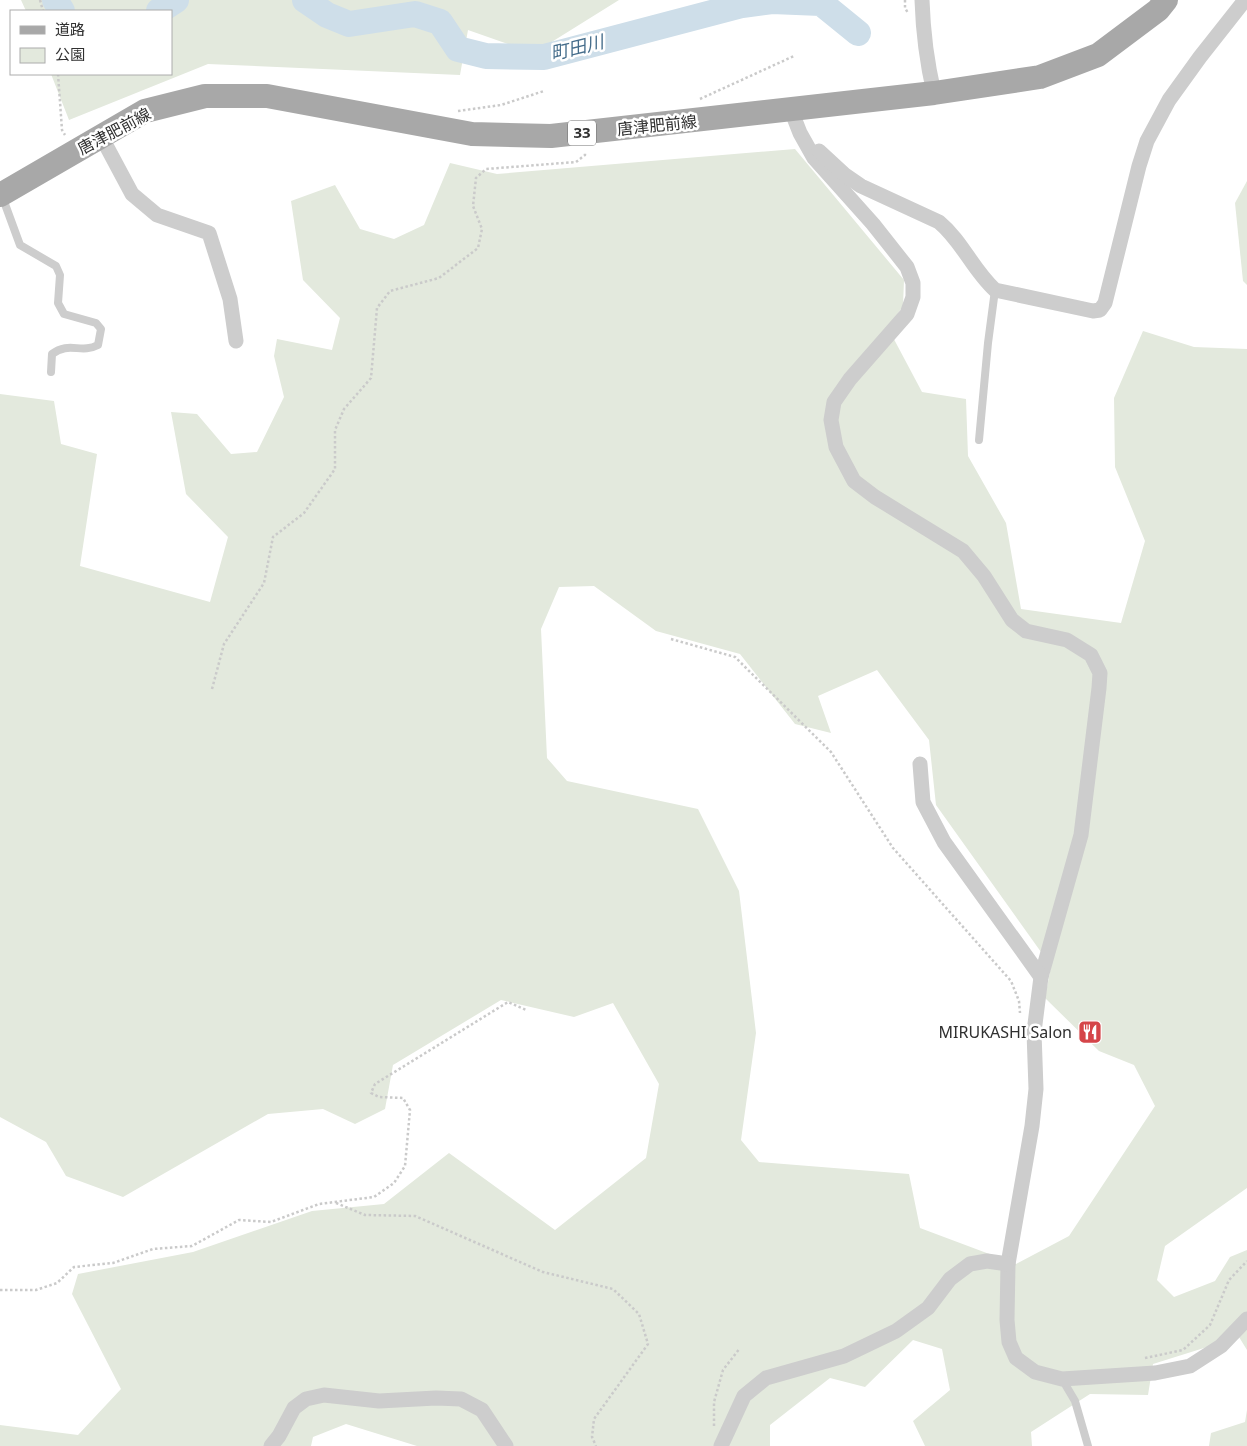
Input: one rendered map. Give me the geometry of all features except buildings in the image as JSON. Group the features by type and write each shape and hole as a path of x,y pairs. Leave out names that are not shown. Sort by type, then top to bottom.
{"main road":[{"name":"唐津肥前線","path":"0,195 146,111 205,96 267,96 472,134 551,136 587,133 934,93 1040,77 1098,55 1158,10 1166,0"}],"street":[{"path":"922,0 929,73 934,93"},
{"path":"800,133 845,175 861,186 940,222 950,231 985,281 995,290 1093,311 1100,310 1105,303 1147,141 1169,100 1245,0"},
{"path":"791,110 800,133 814,158 873,224 907,267 913,283 913,297 907,314 850,378 834,402 831,420 836,447 854,481 875,497 962,551 984,576 1012,620 1026,631 1067,640 1091,655 1100,673 1081,835 1041,977 1034,1032 1036,1090 1032,1126 1008,1264 1007,1320 1009,1342 1016,1358 1035,1372 1062,1378 1155,1374 1190,1366 1221,1346 1247,1319"},
{"path":"100,136 132,194 157,215 209,233 230,299 236,341"},
{"path":"920,764 923,802 944,842 1041,977"},
{"path":"717,1440 744,1396 766,1378 844,1356 896,1332 928,1308 950,1279 970,1264 987,1261 1008,1264"},
{"path":"271,1446 279,1436 294,1408 306,1399 324,1395 379,1402 436,1398 461,1399 482,1410 506,1446"}],"lane":[{"path":"0,195 20,245 56,266 60,275 58,303 64,314 96,323 101,329 98,345 91,348 61,347 52,354 51,372"},
{"path":"979,440 995,290"},
{"path":"1062,1378 1075,1401 1088,1446"}],"path":[{"path":"698,100 794,56"},
{"path":"58,75 62,130 75,151"},
{"path":"433,127 450,112 501,105 544,92"},
{"path":"212,689 224,644 264,583 273,537 304,513 335,469 335,430 344,409 371,378 377,308 390,291 439,278 478,248 482,229 473,206 476,178 486,169 576,162 585,155 587,133"},
{"path":"671,639 735,658 831,752 893,848 1011,981 1019,1000 1022,1030 1034,1032"},
{"path":"0,1290 36,1290 57,1283 74,1267 113,1263 154,1249 192,1246 240,1220 270,1222 319,1204 374,1197 394,1183 405,1166 410,1110 403,1098 379,1097 371,1093 375,1084 508,1002 526,1010"},
{"path":"335,1203 365,1215 415,1216 543,1272 613,1288 638,1314 648,1344 594,1419 592,1437 596,1446"},
{"path":"1136,1360 1183,1350 1210,1325 1229,1280 1247,1261"},
{"path":"717,1440 714,1402 723,1370 740,1348"}],"green space":[{"path":"21,0 619,0 534,53 468,30 460,75 208,64 69,120 51,75 172,75 172,10 26,10"},
{"path":"795,149 904,280 903,306 888,328 922,392 966,399 968,456 1006,523 1021,609 1121,623 1145,541 1115,467 1114,398 1143,331 1194,347 1247,349 1247,1188 1165,1246 1157,1280 1174,1297 1215,1281 1230,1257 1247,1250 1247,1350 1239,1337 1153,1364 1148,1395 1090,1394 1031,1432 1032,1446 925,1446 913,1421 950,1390 942,1349 913,1340 865,1387 830,1378 770,1425 770,1446 417,1446 346,1424 313,1437 311,1446 0,1446 0,1425 78,1435 121,1389 72,1294 78,1274 193,1252 312,1211 384,1204 449,1153 555,1230 646,1158 659,1084 613,1003 574,1017 501,1000 393,1065 385,1109 355,1124 323,1109 268,1114 123,1197 66,1176 46,1142 0,1117 0,394 54,401 61,444 97,454 80,566 210,602 228,537 186,494 171,412 197,414 231,454 257,452 284,397 274,356 277,339 332,350 340,318 303,280 291,201 335,185 360,229 394,239 424,225 450,163 497,174","holes":["594,586 656,631 740,654 795,724 831,733 818,696 877,670 929,740 936,805 1051,966 1045,998 1099,1051 1134,1065 1155,1106 1069,1236 1016,1264 920,1228 909,1174 759,1162 741,1140 756,1033 739,891 698,809 567,781 547,758 541,629 559,587"]},
{"path":"1247,181 1247,285 1243,281 1235,203"},
{"path":"1247,1410 1247,1446 1209,1446 1211,1433 1245,1422"}],"waterway":[{"name":"町田川","path":"55,0 61,10"},
{"name":"町田川","path":"161,10 176,0"},
{"name":"町田川","path":"305,0 327,15 349,24 415,14 440,22 458,49 486,56 544,57 742,5 772,1 821,3 858,33"}],"place":[{"name":"MIRUKASHI Salon","path":"1090,1032"}]}
